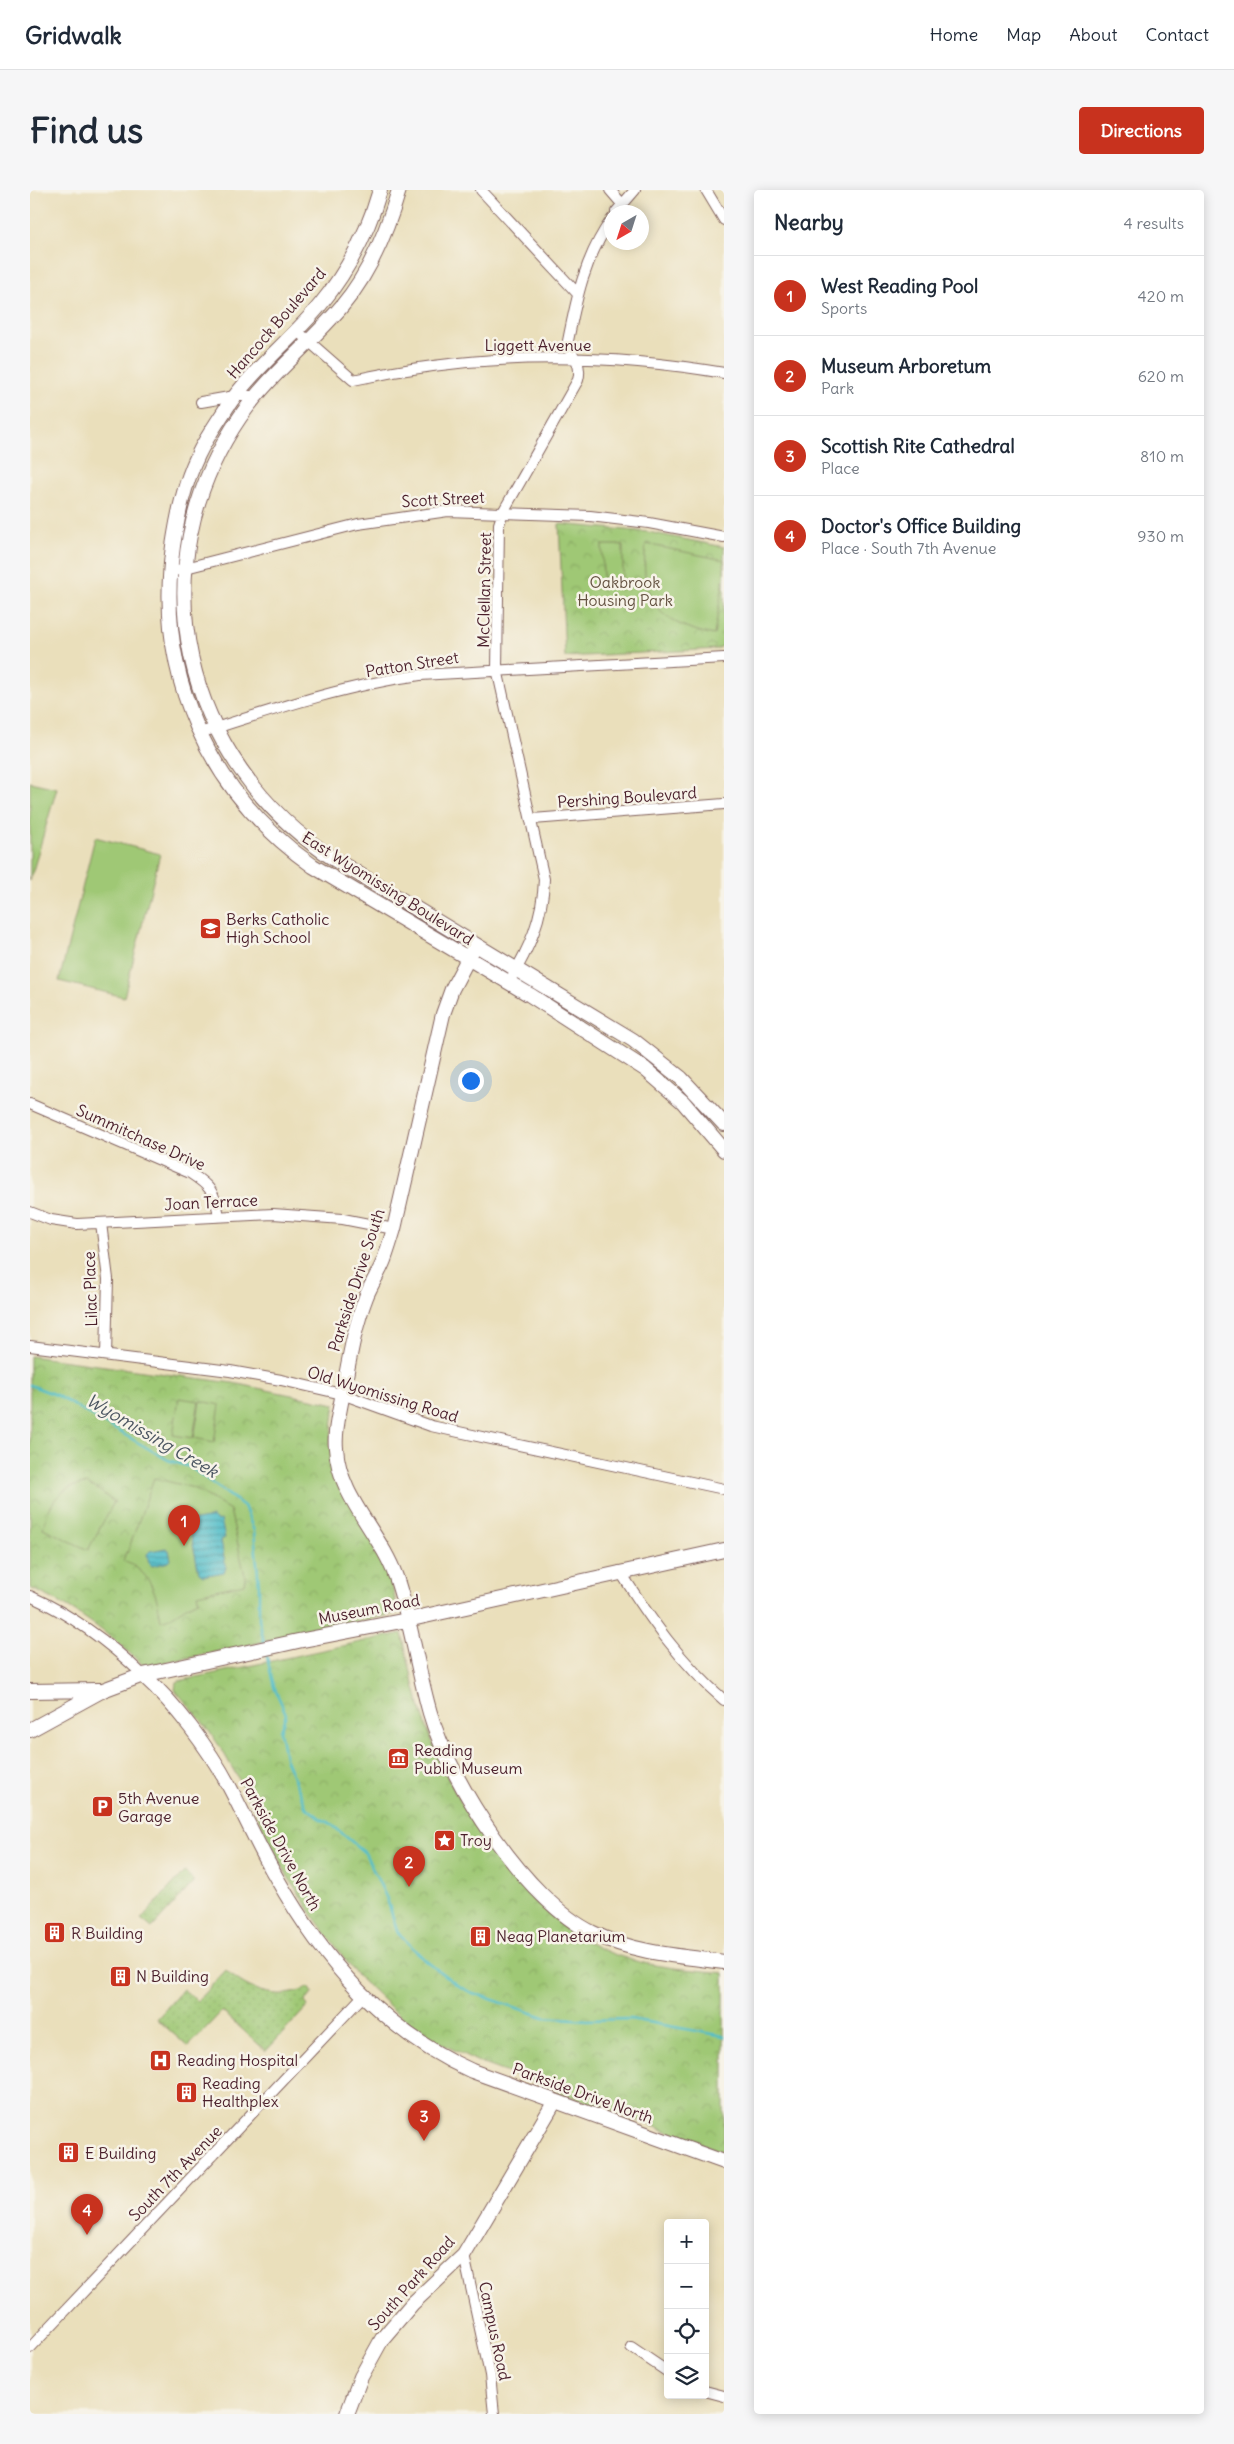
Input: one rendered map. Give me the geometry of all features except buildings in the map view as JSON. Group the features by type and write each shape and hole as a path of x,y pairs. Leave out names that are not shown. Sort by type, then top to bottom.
{"street":[{"name":"Hancock Boulevard","path":"235,396 319,306 336,284 358,246 380,190"},
{"name":"Hancock Boulevard","path":"256,396 309,341 357,286 374,254 400,190"},
{"path":"481,190 577,293"},
{"path":"610,190 618,205"},
{"path":"622,205 635,190"},
{"path":"706,190 724,220"},
{"name":"McClellan Street","path":"509,982 517,970 536,930 544,900 544,879 498,669 499,524 503,512 578,380 577,360 568,346 577,293 592,251 604,232"},
{"path":"358,246 374,254"},
{"path":"296,330 309,341"},
{"name":"Liggett Avenue","path":"309,341 353,380 405,368 469,361 526,358 625,360 724,373"},
{"path":"201,402 235,396 256,396"},
{"name":"East Wyomissing Boulevard","path":"235,396 206,439 192,468 178,512 170,572 169,621 176,665 183,690 200,733 229,782 250,810 278,839 313,866 509,982 645,1069 683,1102 724,1150"},
{"name":"East Wyomissing Boulevard","path":"256,396 228,436 208,471 193,523 184,570 186,625 193,663 216,728 245,776 289,826 334,859 625,1035 655,1056 695,1090 724,1124"},
{"name":"Scott Street","path":"170,572 384,518 448,511 590,516 649,523 724,536"},
{"name":"Patton Street","path":"200,733 249,717 398,678 498,669 724,658"},
{"name":"Pershing Boulevard","path":"532,819 724,804"},
{"path":"278,839 289,826"},
{"name":"Parkside Drive South","path":"476,945 452,990 443,1014 394,1228 384,1260 363,1305 342,1394 336,1429 338,1468 348,1492 388,1558 396,1578 430,1714 454,1773 495,1839 540,1893 590,1932 622,1945 661,1954 724,1962"},
{"name":"Summitchase Drive","path":"30,1104 190,1173 208,1184 215,1196 218,1216"},
{"name":"Joan Terrace","path":"30,1212 60,1222 77,1224 273,1214 313,1216 394,1228"},
{"name":"Lilac Place","path":"101,1223 108,1279 106,1355"},
{"name":"Old Wyomissing Road","path":"30,1346 230,1371 342,1394 431,1426 724,1489"},
{"name":"Museum Road","path":"30,1730 103,1690 143,1675 407,1620 620,1571 724,1550"},
{"path":"620,1571 671,1646 691,1669 724,1700"},
{"path":"30,1596 72,1617 92,1630 143,1675"},
{"name":"Parkside Drive North","path":"143,1675 189,1725 228,1784 273,1872 304,1923 362,1997 402,2032 440,2056 472,2071 724,2162"},
{"path":"30,1691 103,1690"},
{"name":"South 7th Avenue","path":"30,2348 362,1997"},
{"name":"South Park Road","path":"347,2414 361,2377 382,2339 412,2304 464,2255 555,2101"},
{"name":"Campus Road","path":"464,2255 490,2375 494,2414"},
{"path":"631,2347 664,2369"},
{"path":"709,2392 724,2396"}],"green space":[{"name":"Oakbrook Housing Park","path":"559,524 648,532 724,547 724,645 717,649 565,657"},
{"path":"646,544 724,560 724,577 714,635 679,624 656,607 646,581"},
{"path":"602,545 623,545 623,578 603,579"},
{"path":"30,782 57,788 30,881"},
{"path":"95,837 160,854 124,997 59,981"},
{"path":"30,1356 233,1383 335,1404 330,1445 387,1562 398,1613 150,1666 142,1664 76,1612 30,1588"},
{"path":"179,1398 199,1401 193,1438 173,1435"},
{"path":"200,1401 220,1405 214,1442 194,1438"},
{"path":"154,1478 194,1488 230,1510 245,1576 244,1584 197,1594 199,1601 161,1621 155,1593 146,1577 133,1565 123,1561 126,1552 129,1553 128,1551"},
{"path":"87,1484 114,1502 88,1550 43,1528 52,1504 62,1492 77,1485"},
{"path":"402,1633 419,1702 440,1761 470,1817 489,1845 535,1900 573,1933 603,1950 632,1960 658,1966 724,1973 724,2152 483,2064 440,2043 400,2016 356,1974 316,1920 287,1875 221,1748 201,1720 175,1690 176,1683 179,1681"},
{"path":"185,1871 194,1882 152,1928 141,1919"},
{"path":"226,1970 244,1984 265,1992 287,1994 309,1987 313,1993 305,2002 308,2006 266,2051 222,2011 188,2047 157,2019 183,1989 197,2001"}],"water":[{"path":"212,1517 217,1521 221,1520 225,1538 221,1540 226,1568 224,1572 203,1576 199,1573 189,1525 191,1521"},
{"path":"166,1548 169,1550 171,1560 152,1566 149,1563 147,1554 150,1551"}],"waterway":[{"name":"Wyomissing Creek","path":"30,1385 56,1395 168,1460 190,1467 244,1506 254,1531 259,1586 259,1619 264,1643"},
{"name":"Wyomissing Creek","path":"266,1653 274,1687 286,1714 280,1731 285,1758 306,1807 321,1819 330,1823 365,1853 387,1899 398,1933 426,1961 457,1985 470,1992 544,2017 588,2020 630,2019 724,2036"}],"place":[{"name":"Berks Catholic High School","path":"210,928"},
{"name":"West Reading Pool","path":"184,1546"},
{"name":"Reading Public Museum","path":"398,1759"},
{"name":"5th Avenue Garage","path":"102,1807"},
{"name":"Troy","path":"444,1840"},
{"name":"Museum Arboretum","path":"409,1887"},
{"name":"R Building","path":"55,1933"},
{"name":"Neag Planetarium","path":"480,1936"},
{"name":"N Building","path":"120,1976"},
{"name":"Reading Hospital","path":"161,2060"},
{"name":"Reading Healthplex","path":"186,2092"},
{"name":"Scottish Rite Cathedral","path":"424,2141"},
{"name":"E Building","path":"69,2153"},
{"name":"Doctor's Office Building","path":"87,2235"}]}
